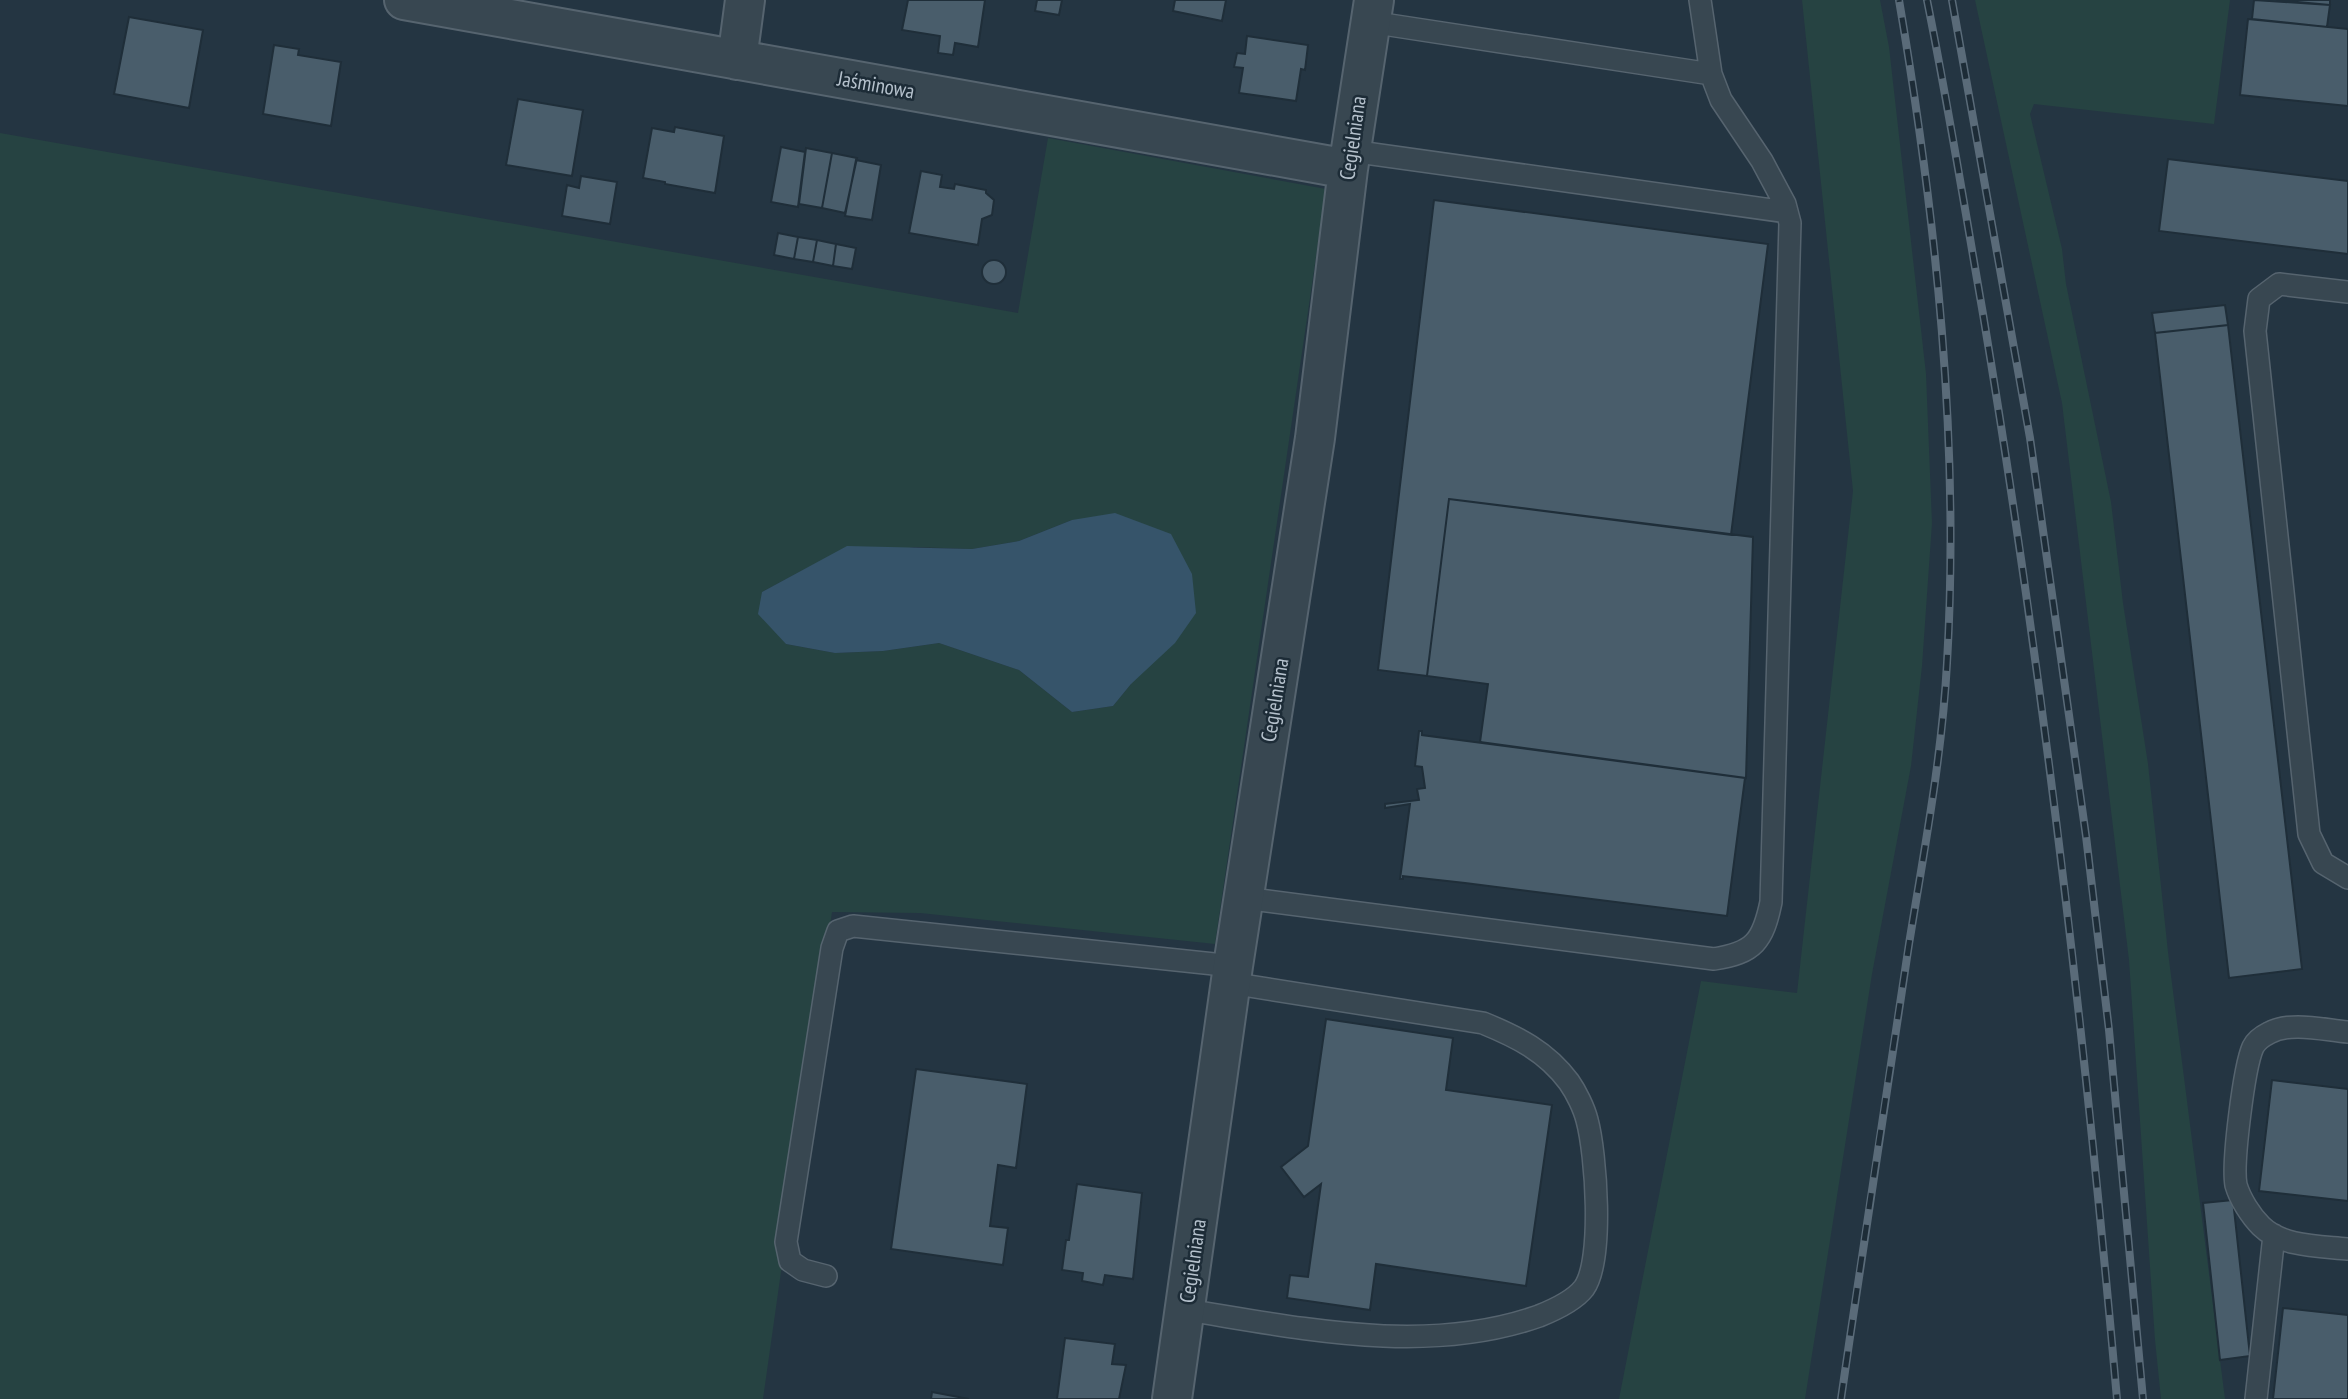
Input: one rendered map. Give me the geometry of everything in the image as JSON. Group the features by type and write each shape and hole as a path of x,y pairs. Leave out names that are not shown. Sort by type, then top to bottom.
{"street":[{"name":"Jaśminowa","path":"404,0 737,60 1349,160"},
{"path":"737,60 745,0"},
{"name":"Cegielniana","path":"1172,1399 1231,974 1315,438 1349,160 1372,11"}],"lane":[{"path":"1244,898 1714,959 1736,956 1754,945 1766,926 1771,902 1790,223 1762,160 1720,100 1711,74 1700,0"},
{"path":"1372,11 1711,74"},
{"path":"1349,160 1787,212"},
{"path":"2348,292 2279,284 2259,299 2255,331 2309,834 2323,863 2348,878"},
{"path":"826,1276 803,1270 790,1261 786,1242 832,948 838,931 853,926 1231,974 1483,1023 1519,1037 1546,1056 1570,1084 1587,1118 1596,1195 1594,1258 1584,1287 1566,1303 1539,1316 1475,1331 1411,1336 1362,1334 1186,1310"},
{"path":"2348,1032 2292,1026 2270,1032 2255,1043 2246,1076 2235,1162 2236,1185 2247,1207 2262,1227 2281,1239 2348,1249"},
{"path":"2256,1399 2274,1235"}],"green space":[{"path":"1802,0 1880,0 1889,47 1926,374 1932,523 1922,666 1911,766 1872,974 1805,1399 1619,1399 1701,981 1797,993 1853,491"},
{"path":"1975,0 2230,0 2214,124 2034,104 2030,114 2062,249 2066,284 2111,502 2123,603 2148,764 2168,952 2225,1399 2161,1399 2129,960 2062,403"},
{"path":"0,133 1018,313 1048,138 1326,189 1215,944 920,913 832,912 763,1399 0,1399","holes":["1072,520 1131,684 1113,706 1072,712 1019,670 939,643 883,651 835,653 786,644 762,592 807,568 914,547 972,549 1019,541"]}],"water":[{"path":"1115,513 1171,534 1192,574 1196,613 1175,643 1131,684 1113,706 1072,712 1019,670 939,643 883,651 835,653 786,644 758,614 762,592 847,546 972,549 1019,541 1072,520"}],"building":[{"path":"908,0 985,0 978,47 955,43 953,55 938,53 940,36 902,30"},
{"path":"1037,0 1062,0 1059,15 1035,11"},
{"path":"1175,0 1226,0 1222,21 1173,11"},
{"path":"2254,0 2330,5 2327,27 2252,19"},
{"path":"2276,0 2330,0 2330,5"},
{"path":"129,17 203,30 189,108 114,94"},
{"path":"2248,19 2348,29 2348,106 2240,95"},
{"path":"1247,36 1308,45 1305,70 1301,69 1296,101 1239,93 1243,68 1234,67 1237,53 1245,54"},
{"path":"274,45 299,49 298,55 341,62 331,126 263,114"},
{"path":"518,99 583,110 572,176 506,165"},
{"path":"675,127 724,136 715,193 643,178 652,128 674,132"},
{"path":"781,147 805,152 798,207 771,202"},
{"path":"806,148 832,153 822,208 799,204"},
{"path":"832,153 857,158 845,213 822,208"},
{"path":"2168,159 2348,181 2348,254 2159,231"},
{"path":"856,160 881,165 872,220 845,216"},
{"path":"921,171 942,175 940,187 954,189 955,184 986,190 994,200 992,215 982,219 978,245 909,233"},
{"path":"581,176 617,182 610,224 562,216 567,185 579,188"},
{"path":"1434,200 1768,244 1731,535 1449,499 1427,676 1378,670"},
{"path":"778,233 798,237 794,259 774,255"},
{"path":"798,237 817,240 813,262 794,259"},
{"path":"817,240 836,244 833,266 813,262"},
{"path":"836,244 856,248 852,269 833,266"},
{"path":"994,260 1002,264 1006,272 1002,280 994,284 986,280 982,272 986,264"},
{"path":"2225,305 2228,325 2155,333 2152,313"},
{"path":"2228,325 2302,969 2229,978 2155,333"},
{"path":"1449,499 1753,537 1746,778 1480,742 1488,684 1427,676"},
{"path":"1419,731 1422,731 1422,735 1745,778 1727,916 1465,883 1403,876 1403,879 1400,879 1410,804 1385,808 1385,804 1419,800 1417,789 1425,788 1422,767 1415,766"},
{"path":"1326,1019 1453,1038 1446,1090 1552,1105 1526,1286 1376,1264 1370,1310 1287,1298 1290,1275 1308,1277 1321,1184 1304,1197 1281,1167 1308,1146"},
{"path":"916,1069 1027,1084 1016,1168 998,1165 990,1226 1008,1228 1003,1265 891,1249"},
{"path":"2272,1080 2348,1089 2348,1201 2259,1191"},
{"path":"1077,1184 1142,1193 1133,1279 1105,1275 1103,1285 1082,1281 1083,1273 1062,1270"},
{"path":"2233,1200 2250,1356 2220,1360 2203,1203"},
{"path":"2283,1308 2348,1315 2348,1399 2273,1399"},
{"path":"1065,1338 1115,1344 1112,1364 1126,1365 1119,1399 1057,1399"},
{"path":"932,1392 969,1399 931,1399"}],"railway":[{"path":"1841,1399 1932,804 1947,663 1950,496 1942,330 1924,164 1899,0"},
{"path":"1927,0 1983,314 2025,584 2076,991 2117,1399"},
{"path":"1952,0 2030,438 2086,836 2109,1030 2143,1399"}]}
